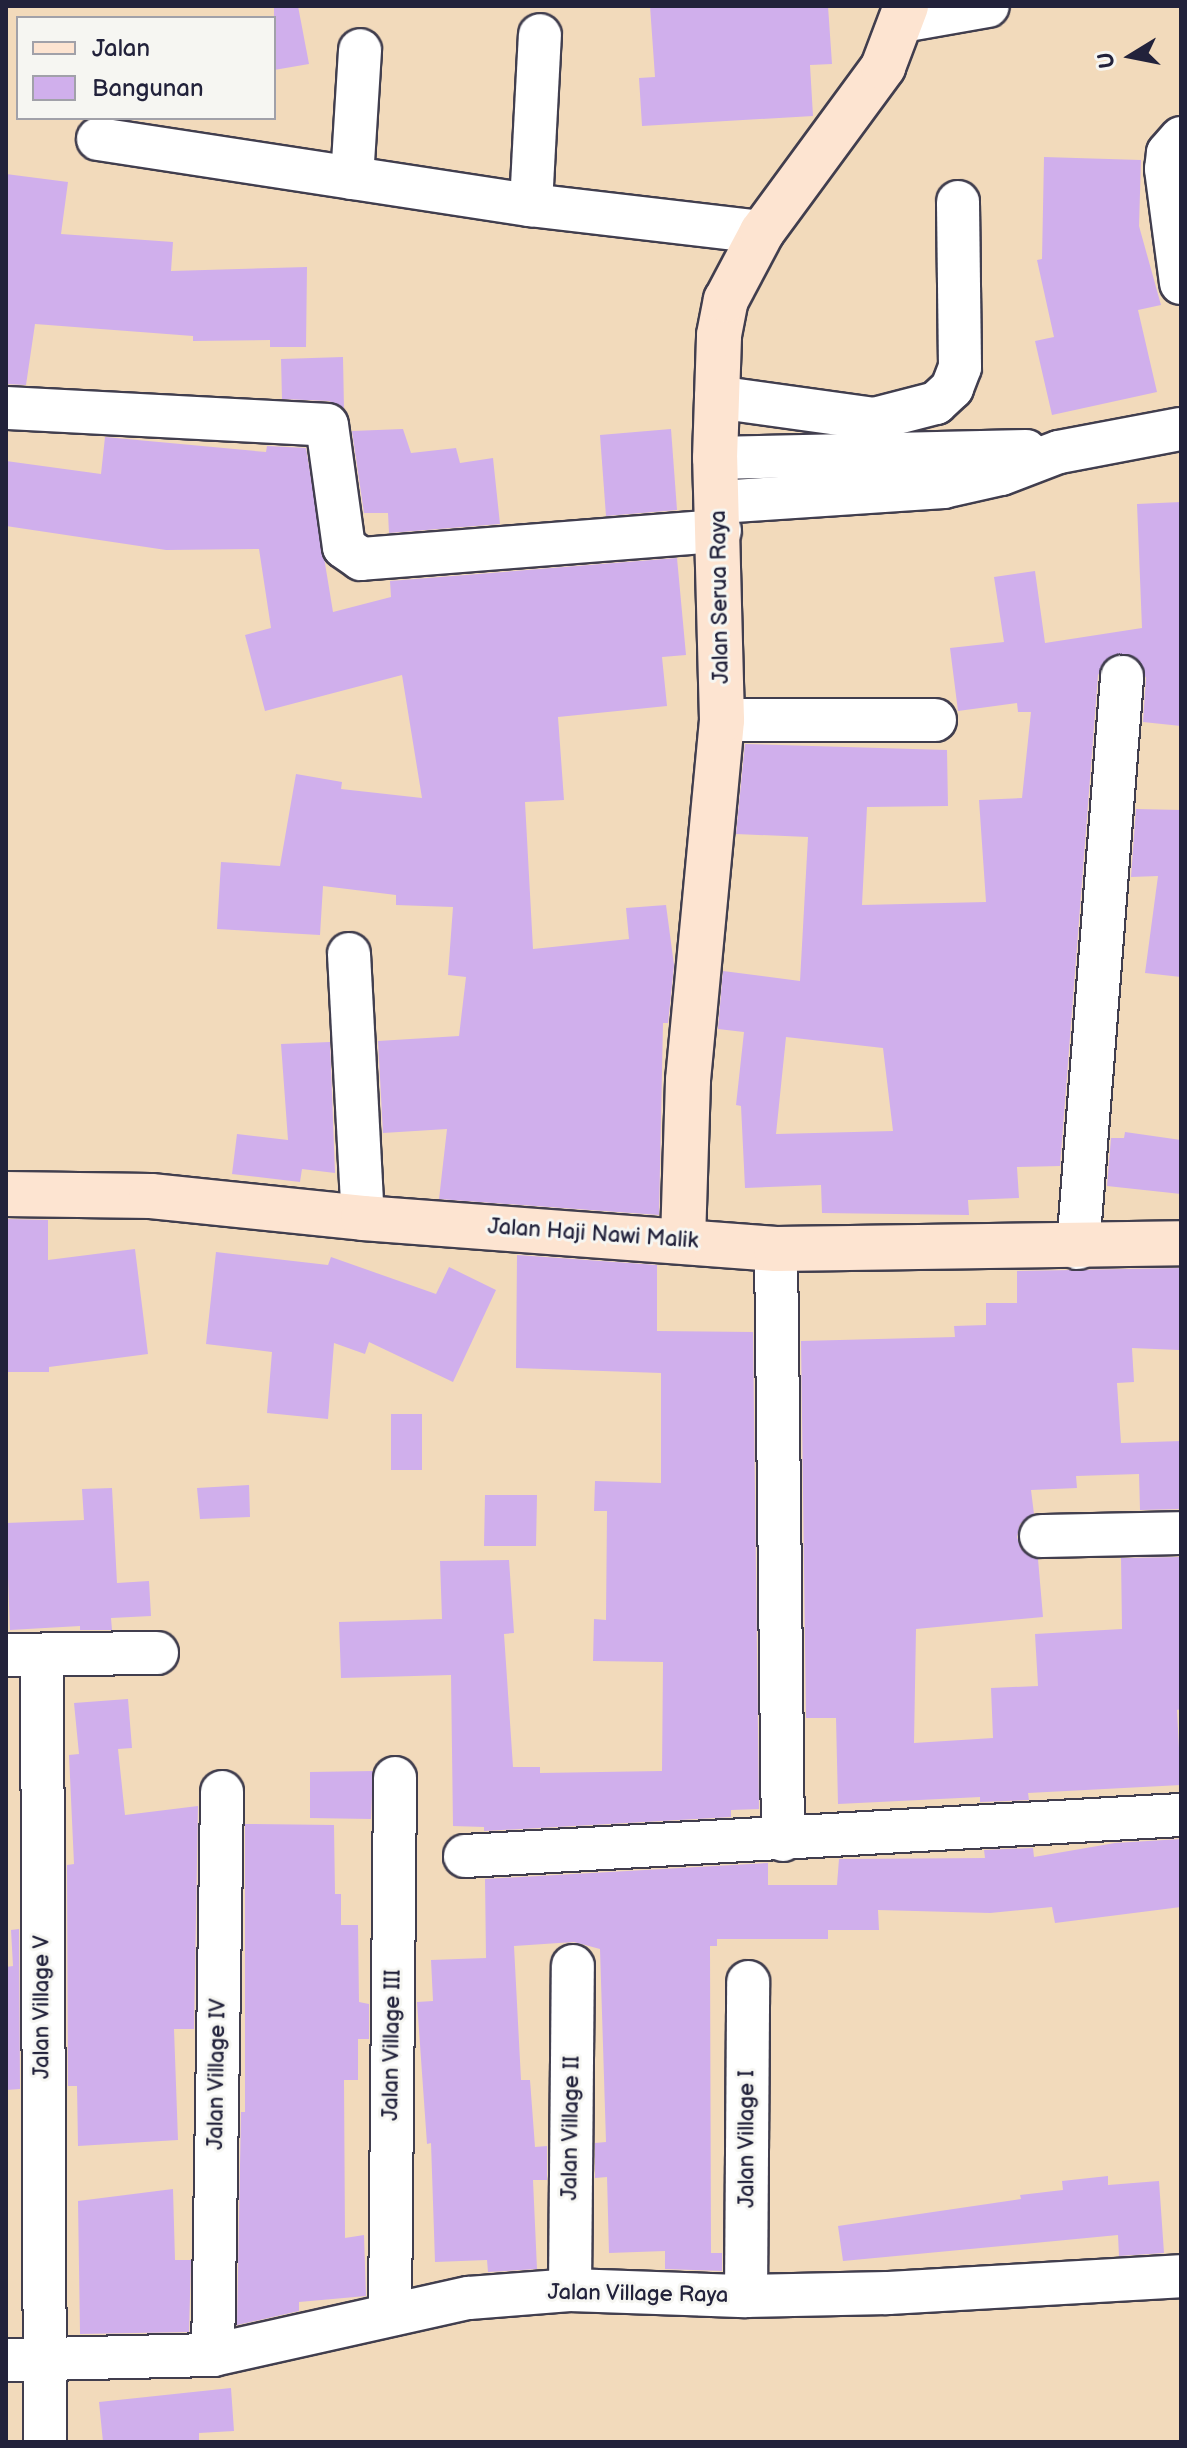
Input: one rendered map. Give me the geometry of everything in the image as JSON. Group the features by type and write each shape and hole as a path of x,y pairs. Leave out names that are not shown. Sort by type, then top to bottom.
{"main road":[{"name":"Jalan Serua Raya","path":"683,1240 688,1080 722,720 719,517 715,458 716,397 726,300 762,232 883,67 904,13"},
{"name":"Jalan Haji Nawi Malik","path":"6,1194 151,1196 363,1218 776,1249 1078,1248 1181,1243"}],"street":[{"path":"904,13 988,6"},
{"path":"531,205 540,35"},
{"path":"352,178 360,50"},
{"path":"1181,138 1168,153 1166,169 1181,283"},
{"path":"98,139 531,205 762,232"},
{"path":"716,397 874,419 936,403 952,388 960,367 958,202"},
{"path":"6,408 327,425 344,547 361,559 719,517 941,469 1059,452 1181,429"},
{"path":"715,458 941,469"},
{"path":"1078,1248 1122,677"},
{"path":"722,720 935,720"},
{"path":"349,954 363,1218"},
{"path":"776,1249 783,1840"},
{"path":"1041,1536 1181,1533"},
{"path":"24,1655 157,1653"},
{"name":"Jalan Village V","path":"24,1655 24,2360 45,2442"},
{"name":"Jalan Village III","path":"390,2313 395,1778"},
{"name":"Jalan Village IV","path":"213,2355 222,1792"},
{"path":"465,1856 1181,1815"},
{"name":"Jalan Village II","path":"570,2290 573,1966"},
{"name":"Jalan Village I","path":"746,2296 748,1982"},
{"name":"Jalan Village Raya","path":"24,2360 213,2355 390,2313 469,2298 570,2290 746,2296 1047,2287 1181,2276"}],"building":[{"path":"274,6 298,6 309,64 276,70"},
{"path":"650,6 828,6 832,64 810,65 813,116 642,126 639,78 655,77"},
{"path":"1044,157 1141,160 1139,226 1161,305 1138,310 1157,392 1052,415 1035,341 1054,337 1037,260 1042,259"},
{"path":"6,174 68,182 61,234 173,242 171,271 307,267 306,347 270,347 270,340 193,341 193,336 35,324 26,385 6,384"},
{"path":"343,357 344,409 329,401 282,399 281,359"},
{"path":"403,429 411,453 456,448 460,463 493,458 500,524 389,533 388,513 364,513 352,431"},
{"path":"671,429 677,510 606,516 600,435"},
{"path":"105,437 266,452 267,446 306,448 333,612 391,597 390,581 677,558 686,655 662,657 667,706 558,717 564,800 525,802 533,949 629,939 626,908 666,905 674,965 668,1023 663,1023 659,1215 439,1199 447,1129 383,1133 378,1041 459,1036 466,977 448,975 453,907 396,905 396,895 323,886 320,935 217,929 221,862 280,866 296,774 342,782 341,789 422,798 402,675 265,711 245,635 271,628 259,549 166,550 6,526 6,461 101,474"},
{"path":"1181,502 1181,726 1143,722 1146,678 1135,657 1111,656 1098,675 1060,1166 1017,1167 1019,1198 968,1200 969,1215 822,1213 821,1185 745,1188 741,1106 736,1105 744,1032 718,1029 723,971 800,981 808,837 736,834 745,744 947,750 948,806 867,807 862,905 986,902 979,800 1022,798 1031,712 1018,712 1017,703 958,711 950,648 1004,642 994,577 1035,571 1045,643 1142,628 1137,504","holes":["786,1037 883,1048 893,1131 776,1134"]},
{"path":"1136,809 1181,810 1181,977 1145,973 1158,876 1131,877"},
{"path":"330,1042 335,1173 302,1169 300,1182 232,1174 237,1134 288,1140 281,1044"},
{"path":"1125,1132 1181,1140 1181,1194 1107,1186 1111,1138 1124,1138"},
{"path":"6,1219 48,1220 48,1260 135,1249 148,1354 49,1367 49,1372 6,1372"},
{"path":"216,1252 328,1265 331,1257 436,1294 449,1267 496,1290 453,1382 369,1342 365,1354 334,1343 328,1419 267,1413 272,1352 206,1344"},
{"path":"517,1255 657,1265 657,1331 753,1332 759,1809 731,1810 731,1817 484,1831 484,1827 453,1826 451,1675 341,1678 339,1622 442,1619 440,1561 509,1560 514,1633 504,1634 513,1767 540,1767 540,1773 662,1771 663,1662 593,1661 594,1619 606,1620 607,1511 594,1511 595,1481 661,1483 661,1373 516,1368"},
{"path":"1181,1268 1179,1350 1132,1348 1134,1382 1117,1383 1121,1443 1181,1441 1181,1509 1140,1510 1139,1474 1076,1476 1077,1488 1031,1490 1034,1514 1020,1524 1017,1537 1021,1549 1038,1559 1043,1617 916,1629 914,1743 993,1738 991,1688 1038,1686 1035,1634 1122,1629 1121,1558 1181,1557 1181,1709 1177,1710 1181,1785 1028,1793 1029,1800 980,1802 980,1797 838,1804 836,1718 806,1718 801,1341 955,1337 954,1326 986,1325 986,1303 1017,1303 1017,1271"},
{"path":"391,1414 422,1414 422,1470 391,1470"},
{"path":"249,1485 250,1517 200,1519 197,1488"},
{"path":"112,1488 117,1583 149,1581 151,1616 111,1618 112,1630 80,1630 80,1626 10,1630 6,1523 84,1520 82,1489"},
{"path":"485,1495 537,1495 536,1546 484,1546"},
{"path":"128,1699 132,1748 118,1749 125,1815 198,1806 194,2029 174,2029 178,2140 78,2146 77,2086 68,2086 67,1865 74,1864 69,1755 79,1754 74,1703"},
{"path":"373,1771 371,1819 310,1818 310,1772"},
{"path":"245,1824 334,1825 335,1894 341,1894 341,1925 358,1925 359,2002 369,2004 369,2039 358,2039 358,2080 344,2080 345,2238 364,2235 366,2296 299,2302 299,2311 237,2325 241,2112 245,2112"},
{"path":"1181,1839 1181,1907 1055,1923 1052,1907 990,1913 878,1910 879,1930 828,1930 828,1939 717,1939 717,1946 710,1946 711,2253 722,2253 722,2271 665,2269 665,2251 609,2253 607,2177 595,2178 595,2143 606,2142 600,1949 574,1942 514,1946 521,2080 530,2080 535,2147 547,2146 547,2180 533,2180 537,2269 488,2272 487,2260 435,2262 431,2143 427,2144 417,2002 433,2001 431,1960 486,1958 485,1879 768,1863 768,1885 837,1885 839,1859 985,1858 984,1850 1033,1848 1034,1857 1115,1843"},
{"path":"19,1929 20,2089 6,2090 6,1967 13,1966 11,1930"},
{"path":"1108,2176 1108,2185 1159,2181 1164,2253 1119,2256 1118,2235 843,2261 838,2226 1021,2199 1020,2195 1063,2190 1062,2181"},
{"path":"173,2189 175,2260 191,2260 189,2332 80,2334 78,2201"},
{"path":"231,2388 234,2431 199,2433 199,2442 103,2442 99,2402"}]}
